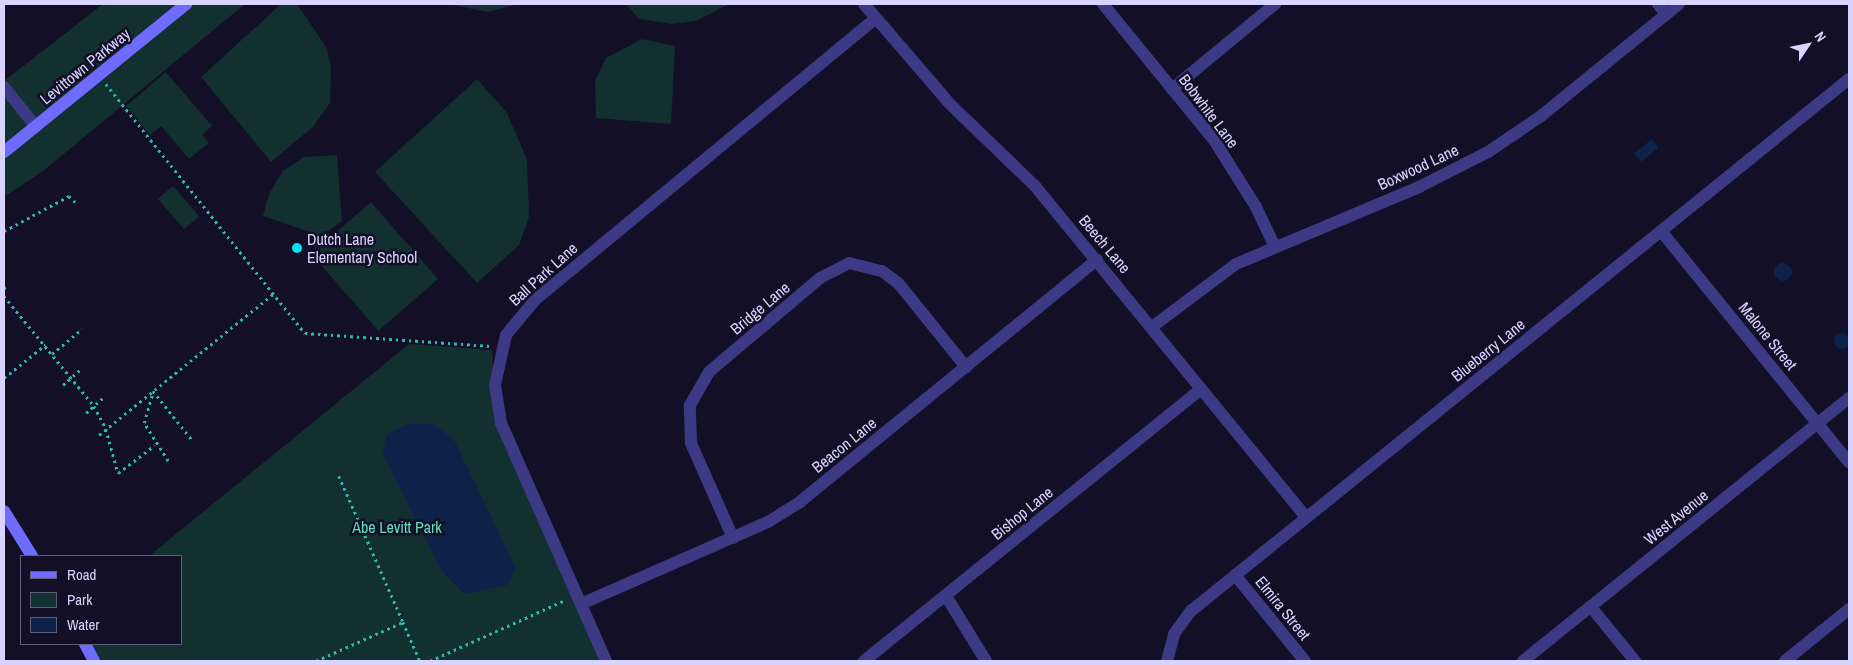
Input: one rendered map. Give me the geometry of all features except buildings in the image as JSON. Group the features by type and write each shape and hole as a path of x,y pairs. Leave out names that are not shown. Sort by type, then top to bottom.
{"street":[{"name":"Levittown Parkway","path":"4,152 36,128 186,4"},
{"name":"Beech Lane","path":"864,4 951,105 1035,186 1306,517"},
{"name":"Bobwhite Lane","path":"1103,4 1172,89 1237,176 1275,247"},
{"path":"1172,89 1275,4"},
{"path":"1658,4 1666,14"},
{"name":"Boxwood Lane","path":"1152,327 1236,264 1419,187 1488,152 1541,116 1679,4"},
{"name":"Ball Park Lane","path":"606,661 501,423 495,385 506,335 535,300 876,18"},
{"name":"Blueberry Lane","path":"1167,661 1174,634 1191,611 1849,79"},
{"path":"4,87 36,128"},
{"name":"Malone Street","path":"1661,231 1849,462"},
{"name":"Beacon Lane","path":"579,599 733,538 801,500 1097,260"},
{"name":"Bridge Lane","path":"733,538 691,443 690,405 710,371 820,278 849,263 882,271 900,284 966,367"},
{"name":"Bishop Lane","path":"864,661 1201,389"},
{"name":"West Avenue","path":"1523,661 1849,398"},
{"path":"4,510 31,555"},
{"name":"Elmira Street","path":"1235,575 1305,661"},
{"path":"946,596 986,661"},
{"path":"1591,607 1635,661"},
{"path":"1784,661 1849,609"},
{"path":"86,645 94,661"}],"path":[{"path":"99,76 304,332 502,347"},
{"path":"4,231 69,196 76,203"},
{"path":"99,435 273,294"},
{"path":"4,296 94,406 106,429 118,473 155,445"},
{"path":"52,354 82,328"},
{"path":"4,378 44,345"},
{"path":"63,385 81,369"},
{"path":"153,391 193,441"},
{"path":"153,391 144,423 155,445 168,461"},
{"path":"86,413 104,397"},
{"path":"339,476 420,661"},
{"path":"430,661 579,599"},
{"path":"316,661 403,622"}],"green space":[{"path":"103,4 245,4 43,171 4,197 4,81"},
{"path":"281,4 297,4 326,47 331,67 330,103 313,127 271,162 201,77"},
{"path":"449,4 519,4 487,12"},
{"path":"626,4 729,4 696,21 671,24 639,19"},
{"path":"642,39 675,46 671,124 596,118 595,81 606,58"},
{"path":"166,72 212,126 202,135 209,143 189,159 161,126 150,135 126,106"},
{"path":"477,79 507,113 527,160 529,217 519,245 477,283 375,172"},
{"path":"337,155 342,221 322,236 263,216 269,194 283,171 304,157"},
{"path":"173,186 199,216 184,229 158,199"},
{"path":"371,202 438,279 378,331 311,254"},
{"name":"Abe Levitt Park","path":"409,344 492,350 496,421 602,661 98,661 90,645 182,645 182,555 150,555"}],"water":[{"path":"1652,139 1659,148 1641,162 1634,153"},
{"path":"1783,263 1789,266 1792,272 1789,278 1783,281 1777,278 1774,272 1777,266"},
{"path":"1842,333 1850,341 1842,349 1834,341"},
{"path":"407,424 433,424 454,440 516,568 507,585 464,594 441,570 383,455 387,434"}],"place":[{"name":"Dutch Lane Elementary School","path":"297,248"}]}
